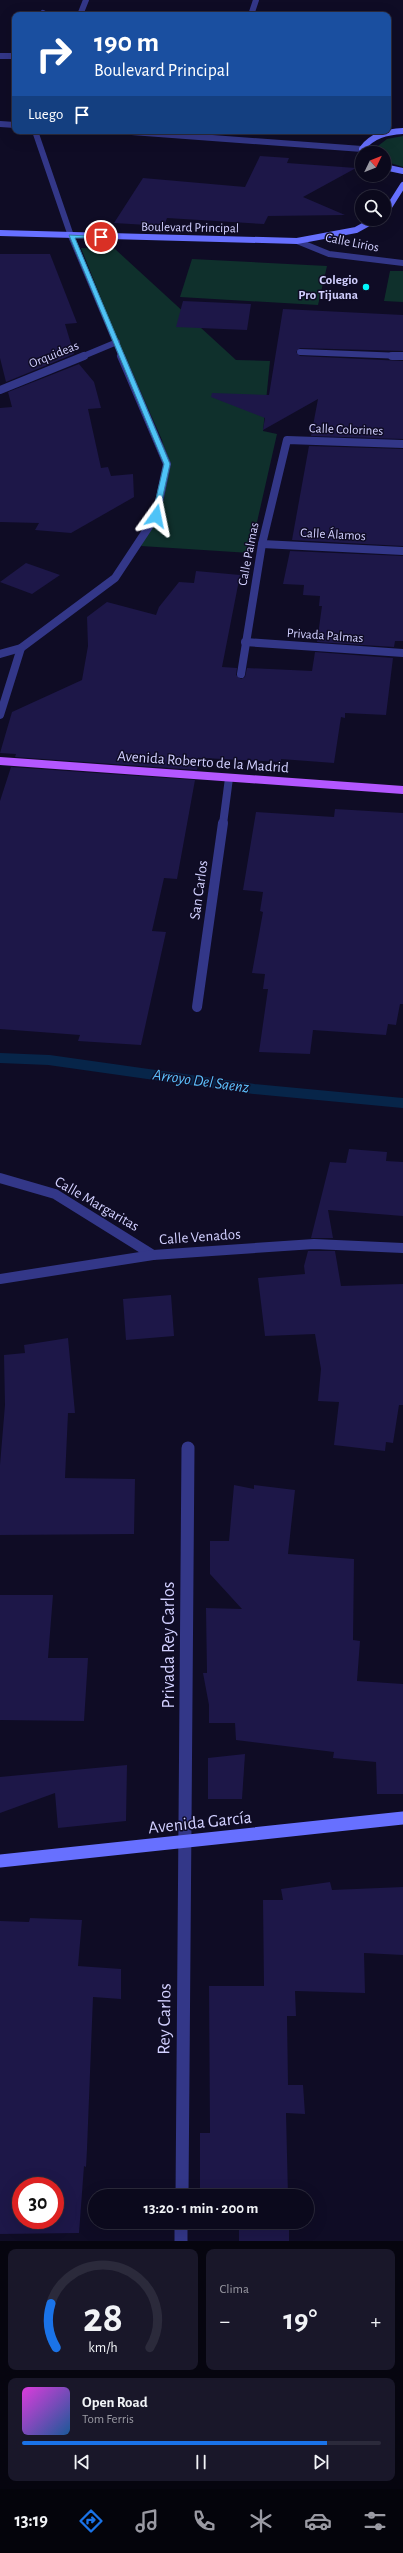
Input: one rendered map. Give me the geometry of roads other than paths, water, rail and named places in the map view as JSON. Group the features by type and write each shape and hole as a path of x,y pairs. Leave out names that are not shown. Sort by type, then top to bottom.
{"main road":[{"name":"Avenida Roberto de la Madrid","path":"0,761 403,790"}],"street":[{"path":"81,12 86,0"},
{"path":"252,12 256,0"},
{"path":"0,56 12,56"},
{"path":"0,124 12,125"},
{"path":"391,133 403,131"},
{"path":"0,654 21,648 115,578 156,516 167,464 117,342 71,236 36,134"},
{"path":"217,134 355,150"},
{"path":"364,146 366,142 378,136 388,134"},
{"path":"391,168 403,170"},
{"path":"391,204 403,185"},
{"name":"Boulevard Principal","path":"0,233 297,241 356,230 363,226"},
{"name":"Calle Lirios","path":"297,241 329,254 403,263"},
{"name":"Orquideas","path":"0,390 117,342"},
{"path":"300,352 403,356"},
{"name":"Calle Colorines","path":"287,440 403,444"},
{"name":"Calle Palmas","path":"241,674 262,544 287,440"},
{"name":"Calle Álamos","path":"262,544 403,551"},
{"name":"Privada Palmas","path":"245,642 403,653"},
{"path":"0,715 21,648"},
{"name":"San Carlos","path":"198,1007 229,778"},
{"name":"Calle Margaritas","path":"0,1178 55,1194 153,1255"},
{"name":"Calle Venados","path":"0,1280 153,1255 314,1244 403,1248"},
{"name":"Privada Rey Carlos","path":"186,1843 188,1448"},
{"name":"Avenida García","path":"0,1861 186,1843 403,1818"},
{"name":"Rey Carlos","path":"182,2189 186,1843"},
{"path":"181,2229 181,2241"}],"waterway":[{"name":"Arroyo Del Saenz","path":"0,1058 49,1060 254,1089 403,1103"}],"place":[{"name":"Colegio Pro Tijuana","path":"366,287"}]}
